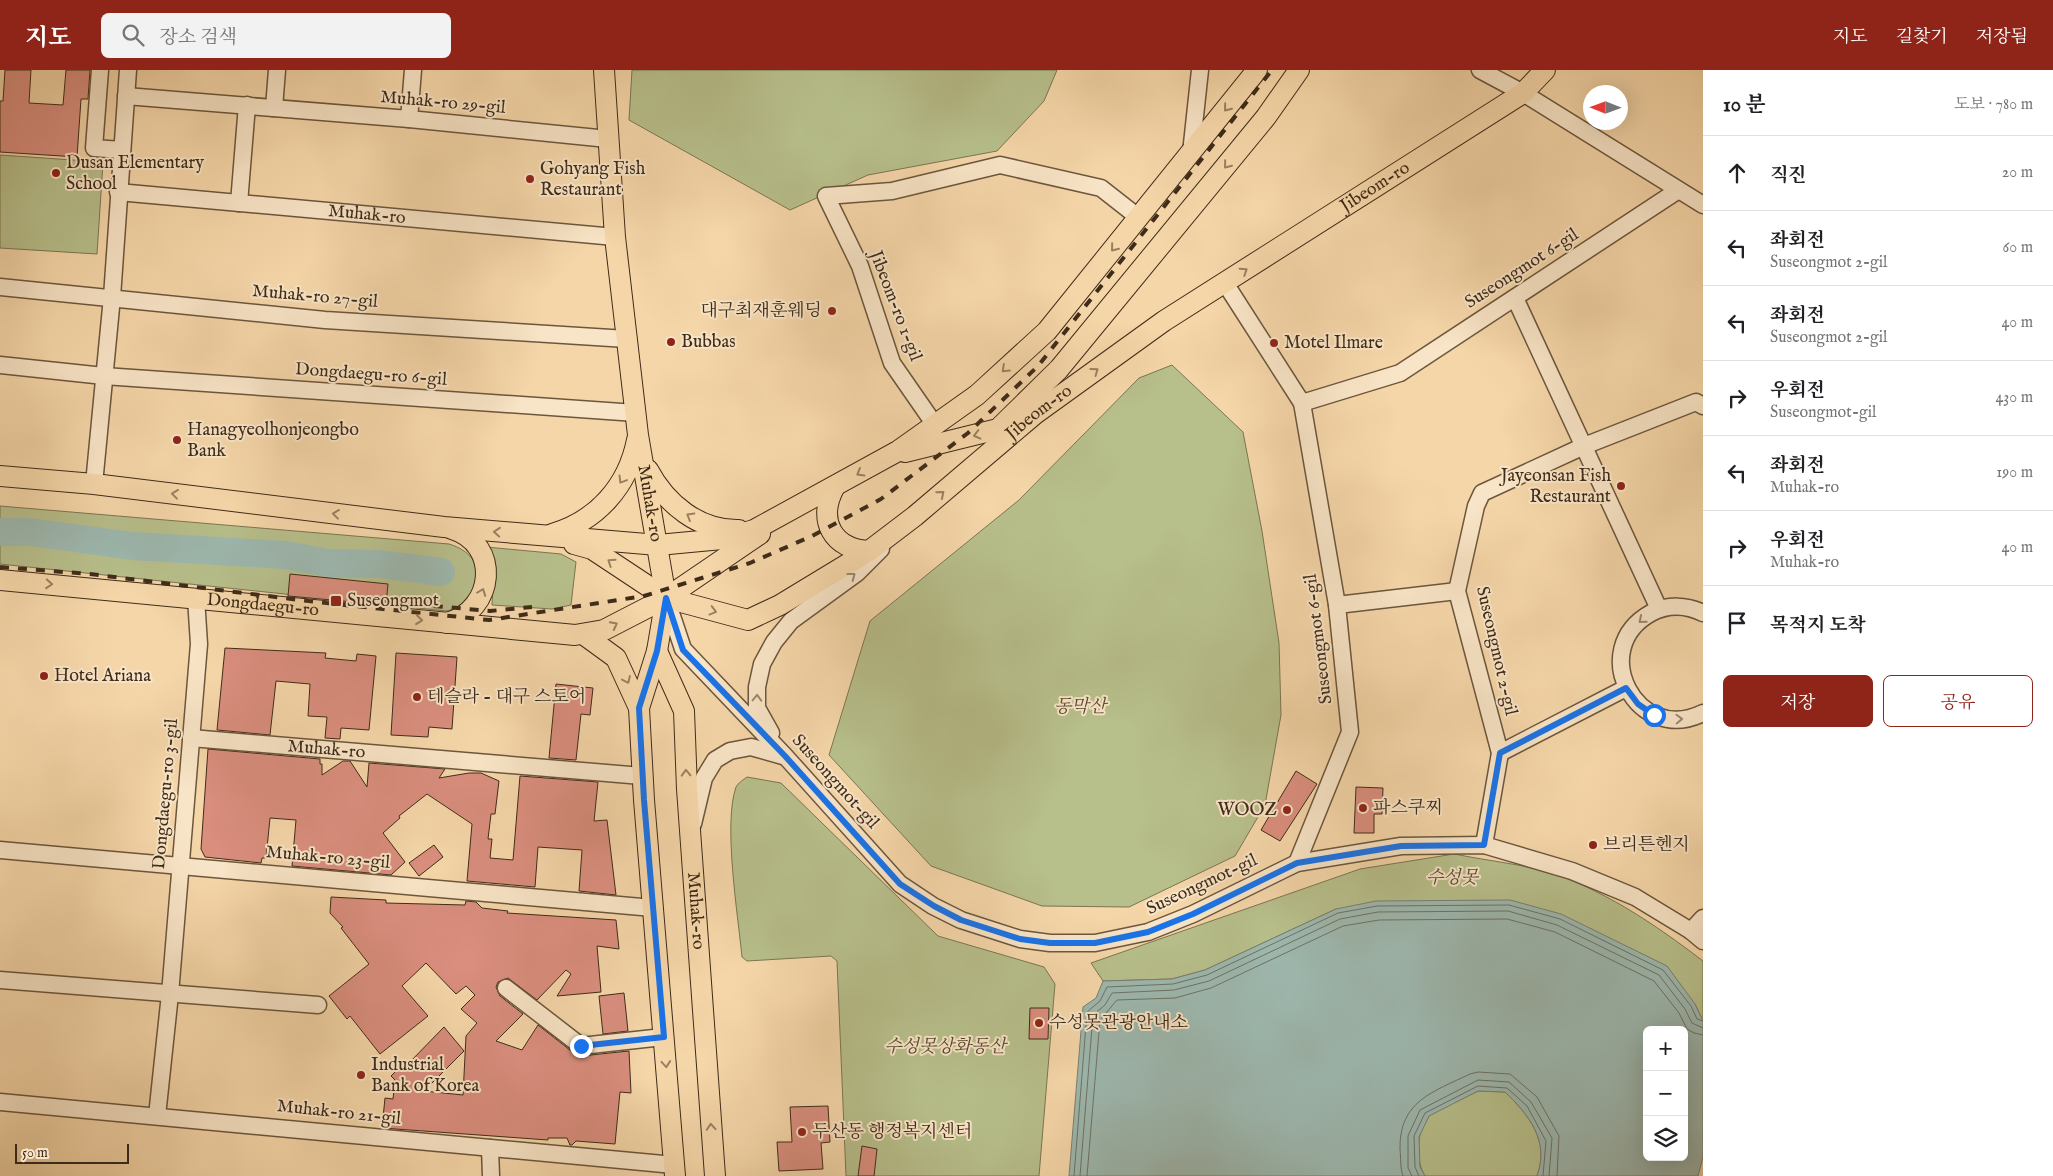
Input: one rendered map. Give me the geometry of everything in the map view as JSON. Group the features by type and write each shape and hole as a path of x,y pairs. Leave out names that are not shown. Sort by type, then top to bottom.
{"main road":[{"name":"Muhak-ro","path":"604,70 615,237 638,435 666,598 657,651 639,708 642,776 675,1171"},
{"path":"0,476 94,484 444,527 658,545 722,539 754,530 890,456 977,395 1047,330 1258,70"},
{"path":"890,456 998,429 1059,369 1266,117 1299,70"},
{"name":"Jibeom-ro","path":"546,536 592,549 666,598 748,620 780,605 869,551 915,516 1035,414 1164,322 1523,93 1545,70"},
{"path":"546,536 577,524 604,504 627,472 638,435"},
{"path":"643,460 658,488 680,511 697,521 715,527 734,530 754,530"},
{"path":"834,488 826,510 831,531 838,540 847,546 869,551"},
{"path":"666,598 805,503"},
{"path":"444,527 458,531 474,543 482,554 486,574 483,594 476,606 460,618 448,622"},
{"name":"Dongdaegu-ro","path":"0,580 575,635 604,630 666,598"},
{"path":"583,634 616,658 639,708"},
{"name":"Muhak-ro","path":"657,651 684,711 690,837 715,1176"}],"street":[{"path":"100,70 94,148 122,150"},
{"path":"94,484 112,297 128,70"},
{"path":"274,108 277,70"},
{"path":"409,120 413,70"},
{"path":"1191,153 1200,70"},
{"path":"1480,70 1523,93 1677,191 1703,205"},
{"name":"Muhak-ro 29-gil","path":"126,96 247,105 608,139"},
{"path":"239,203 247,105"},
{"name":"Jibeom-ro 1-gil","path":"935,425 892,363 860,266 826,196 892,191 1000,165 1102,188 1138,218"},
{"name":"Suseongmot 6-gil","path":"1302,403 1400,373 1677,191"},
{"name":"Muhak-ro","path":"118,192 615,237"},
{"name":"Suseongmot 6-gil","path":"1226,283 1302,403 1337,605 1350,732 1297,863"},
{"name":"Muhak-ro 27-gil","path":"0,287 325,320 627,340"},
{"path":"1515,298 1659,609"},
{"name":"Dongdaegu-ro 6-gil","path":"0,365 104,376 636,413"},
{"name":"Suseongmot 2-gil","path":"1484,845 1500,753 1458,591 1476,506 1482,493 1584,446 1696,402 1703,406"},
{"path":"785,756 757,708 757,687 762,664 791,621 857,573 915,516"},
{"path":"1337,605 1458,591"},
{"name":"Dongdaegu-ro 3-gil","path":"157,1116 170,994 191,738 198,644 196,598"},
{"name":"Suseongmot-gil","path":"666,598 683,650 785,756 900,884 934,906 961,920 1020,939 1050,943 1095,943 1148,932 1193,914 1297,863 1401,846 1484,845 1572,871 1635,898 1697,936"},
{"path":"1702,716 1673,720 1654,715 1638,704 1626,688 1621,670 1622,651 1629,633 1642,618 1659,609 1677,606 1695,609 1703,613"},
{"name":"Suseongmot 2-gil","path":"1500,753 1626,688"},
{"name":"Muhak-ro","path":"191,738 642,776"},
{"path":"690,837 704,778 714,760 730,750 751,747 785,756"},
{"name":"Muhak-ro 23-gil","path":"0,850 653,908"},
{"path":"1697,936 1703,918"},
{"path":"0,980 318,1005"},
{"path":"506,988 581,1046 664,1037"},
{"name":"Muhak-ro 21-gil","path":"0,1102 490,1148 675,1171"},
{"path":"490,1148 492,1176"}],"green space":[{"path":"632,70 1057,70 1044,101 997,151 868,175 790,210 629,120"},
{"path":"0,155 103,162 97,254 0,248"},
{"name":"동막산","path":"1172,365 1243,432 1262,531 1279,643 1281,715 1265,805 1235,856 1129,907 1042,906 931,866 829,755 870,621 1019,500 1139,378"},
{"path":"0,506 449,544 463,550 472,558 477,568 478,579 476,589 469,599 459,606 446,611 0,564"},
{"path":"486,547 561,554 576,562 571,605 552,609 492,605 494,564"},
{"name":"수성못상화동산","path":"747,777 781,783 938,936 1044,967 1055,984 1039,1176 846,1176 837,961 831,956 747,961 742,957 731,846 731,823 732,803 736,787"},
{"name":"수성못","path":"1454,854 1541,870 1563,877 1605,896 1666,934 1703,961 1703,1021 1695,1004 1336,909 1205,970 1172,979 1103,981 1091,963 1360,869"},
{"path":"1478,1091 1505,1092 1529,1119 1539,1140 1541,1151 1537,1176 1425,1176 1418,1154 1418,1146 1421,1130 1429,1116"}],"water":[{"path":"1510,900 1561,914 1667,966 1695,1004 1703,1021 1703,1157 1698,1176 1537,1176 1541,1151 1539,1140 1529,1119 1505,1092 1478,1091 1429,1116 1419,1137 1420,1167 1425,1176 1069,1176 1083,1007 1096,998 1103,981 1172,979 1205,970 1336,909 1376,901"}],"building":[{"path":"5,70 31,70 29,103 63,105 66,70 90,70 88,99 81,99 77,157 0,152 0,101 3,101"},
{"path":"290,574 388,584 386,605 288,596"},
{"path":"225,648 326,653 325,658 356,661 357,654 376,656 369,730 341,728 340,739 325,738 327,717 308,716 310,684 276,681 270,735 217,730"},
{"path":"396,653 457,657 452,729 429,727 428,737 391,735"},
{"path":"556,684 593,688 590,715 581,714 576,760 549,758"},
{"path":"208,749 320,759 322,775 343,761 350,761 367,787 369,763 445,769 439,778 481,773 499,781 495,814 491,814 488,839 492,839 490,858 513,860 520,776 598,782 594,821 607,820 616,895 579,891 582,850 538,847 535,887 467,881 472,824 427,794 399,816 400,818 383,833 405,862 391,875 292,866 296,820 270,818 266,858 262,858 261,863 205,857 201,849"},
{"path":"1296,771 1317,784 1280,841 1261,830"},
{"path":"1356,787 1383,788 1382,814 1374,814 1374,833 1354,833"},
{"path":"434,845 443,857 419,876 409,863"},
{"path":"331,897 386,900 386,903 465,905 466,901 476,902 482,908 508,911 507,913 616,920 619,949 597,946 601,992 557,996 571,974 566,970 537,1000 508,978 498,982 496,987 500,996 523,1014 496,1041 522,1050 538,1025 575,1054 581,1056 629,1051 631,1093 620,1092 615,1144 576,1141 570,1145 567,1138 548,1138 548,1140 382,1128 385,1098 393,1099 395,1080 391,1076 404,1063 407,1065 444,1027 464,1051 424,1091 463,1095 466,1036 477,1023 461,1009 475,995 466,986 456,994 426,963 402,986 428,1016 380,1054 350,1016 347,1019 329,996 369,964 341,928 343,927 330,913"},
{"path":"624,993 628,1031 603,1034 599,996"},
{"name":"수성못관광안내소","path":"1030,1008 1049,1008 1048,1039 1029,1039"},
{"path":"828,1106 830,1142 821,1143 823,1169 779,1171 777,1142 792,1142 790,1107"},
{"path":"862,1146 877,1149 874,1176 858,1176"}],"waterway":[{"path":"0,532 31,532 132,546 286,555 328,563 380,564 441,572"}],"railway":[{"path":"0,567 90,574 316,602 489,620 644,596 750,563 812,536 881,499 968,433 1038,366 1272,70"},
{"path":"380,601 490,611 532,607"}],"place":[{"name":"Dusan Elementary School","path":"56,173"},
{"name":"Gohyang Fish Restaurant","path":"530,179"},
{"name":"대구최재훈웨딩","path":"832,311"},
{"name":"Bubbas","path":"671,342"},
{"name":"Motel Ilmare","path":"1274,343"},
{"name":"Hanagyeolhonjeongbo Bank","path":"177,440"},
{"name":"Jayeonsan Fish Restaurant","path":"1621,486"},
{"name":"Suseongmot","path":"336,601"},
{"name":"Hotel Ariana","path":"44,676"},
{"name":"테슬라 - 대구 스토어","path":"417,697"},
{"name":"파스쿠찌","path":"1363,808"},
{"name":"WOOZ","path":"1287,810"},
{"name":"브리튼헨지","path":"1593,845"},
{"name":"수성못관광안내소","path":"1039,1023"},
{"name":"Industrial Bank of Korea","path":"361,1075"},
{"name":"두산동 행정복지센터","path":"802,1132"}],"route":[{"path":"581,1046 664,1037 644,800 639,708 657,651 666,598 683,650 785,756 900,884 934,906 961,920 1020,939 1050,943 1095,943 1148,932 1193,914 1297,863 1401,846 1484,845 1500,753 1626,688 1638,704 1654,715"}]}
